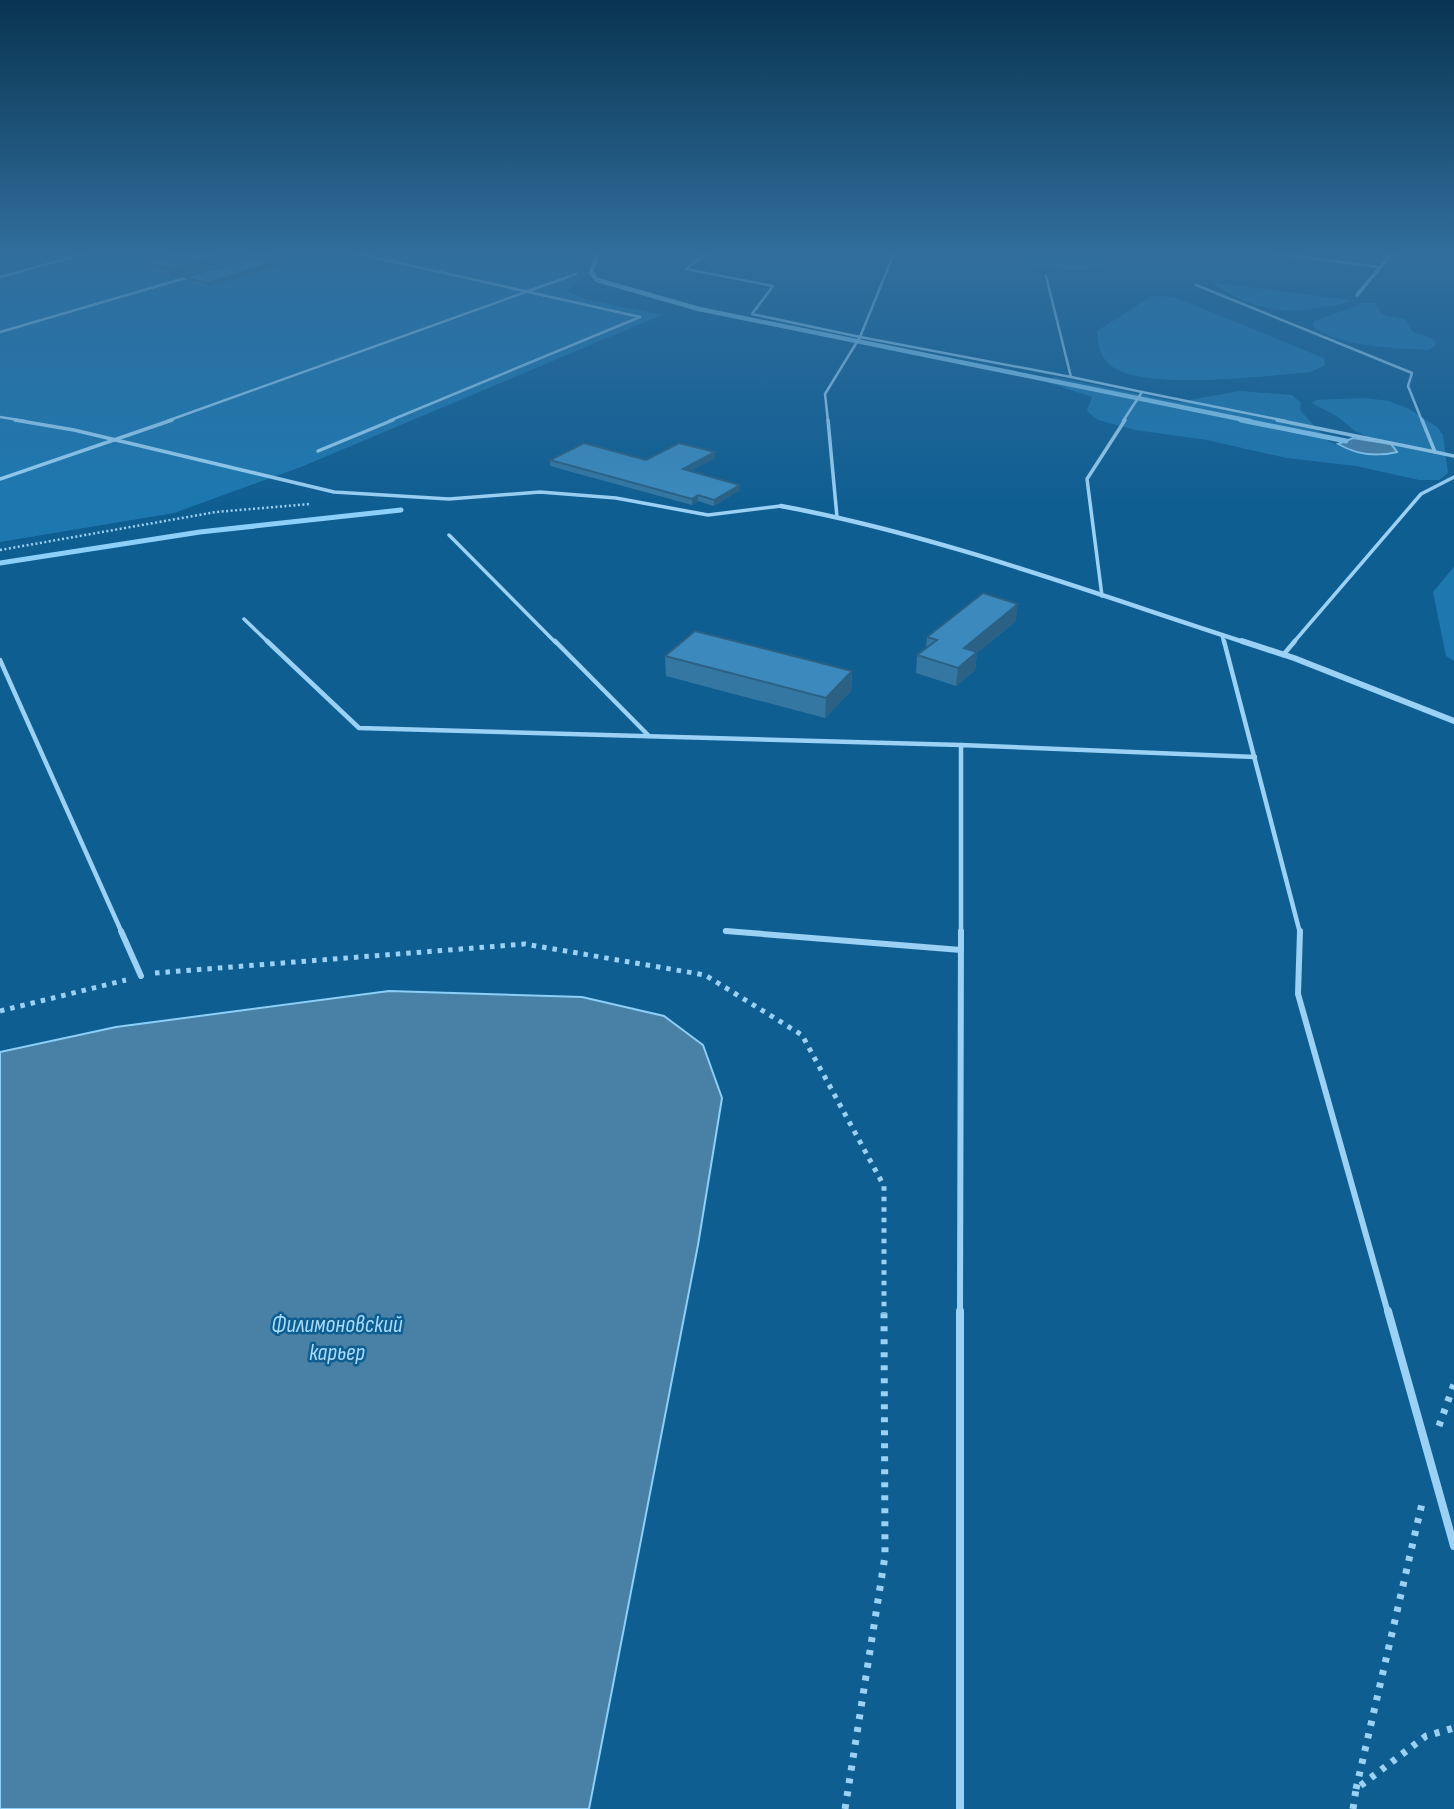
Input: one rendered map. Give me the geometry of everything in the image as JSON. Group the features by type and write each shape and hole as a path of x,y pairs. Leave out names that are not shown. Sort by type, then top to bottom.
{"street":[{"path":"781,506 836,517 949,548 1102,596 1283,655 1454,721"}],"lane":[{"path":"0,479 116,440 403,335"},
{"path":"318,451 596,335"},
{"path":"853,335 1071,377 1454,456"},
{"path":"1061,335 1071,377"},
{"path":"1320,335 1412,373 1408,386 1436,452"},
{"path":"836,517 825,394 860,337"},
{"path":"1102,596 1087,479 1142,392"},
{"path":"0,416 116,440 334,492 384,498 449,499 540,492 616,498 708,515 781,506"},
{"path":"1283,655 1421,494 1454,477"},
{"path":"449,535 649,736"},
{"path":"244,619 359,728 961,745 1255,757"},
{"path":"1223,635 1300,926 1298,994 1454,1546"},
{"path":"0,660 141,976"},
{"path":"960,1809 961,745"},
{"path":"726,931 961,950"}],"path":[{"path":"0,550 216,512 319,503"},
{"path":"0,1011 160,972 525,944 705,975 802,1035 884,1186 885,1556 845,1809"},
{"path":"1353,1809 1443,1410 1454,1384"},
{"path":"1356,1788 1426,1736 1454,1728"}],"shaded area":[{"path":"0,335 614,335 301,467 174,513 0,542"},
{"path":"1098,335 1268,335 1324,358 1325,365 1311,372 1267,376 1210,380 1154,378 1131,375 1114,368 1103,356"},
{"path":"1330,335 1423,335 1435,340 1436,345 1429,350 1369,346"},
{"path":"1054,377 1178,402 1240,391 1292,395 1301,403 1300,410 1328,441 1348,450 1379,456 1397,451 1355,431 1338,417 1312,403 1316,400 1364,398 1389,401 1409,409 1437,427 1443,435 1448,473 1439,480 1419,480 1356,466 1287,458 1207,440 1135,430 1098,420 1087,411 1092,397 1044,381"},
{"path":"1454,567 1454,661 1446,656 1433,592"}],"water":[{"path":"1353,438 1391,444 1397,452 1367,454 1338,444"},
{"name":"Филимоновский карьер","path":"389,991 582,997 664,1016 703,1045 722,1098 698,1245 589,1809 0,1809 0,1052 116,1027"}],"building":[{"path":"584,443 646,460 679,443 715,452 683,469 740,485 714,500 698,495 692,499 550,460"},
{"path":"983,593 1018,604 964,648 977,652 958,668 917,655 937,640 927,637"},
{"path":"695,631 852,671 826,698 665,656"}],"waterway":[{"path":"829,335 1250,421"},
{"path":"1241,420 1346,441"},
{"path":"0,563 200,532 401,510"}]}
